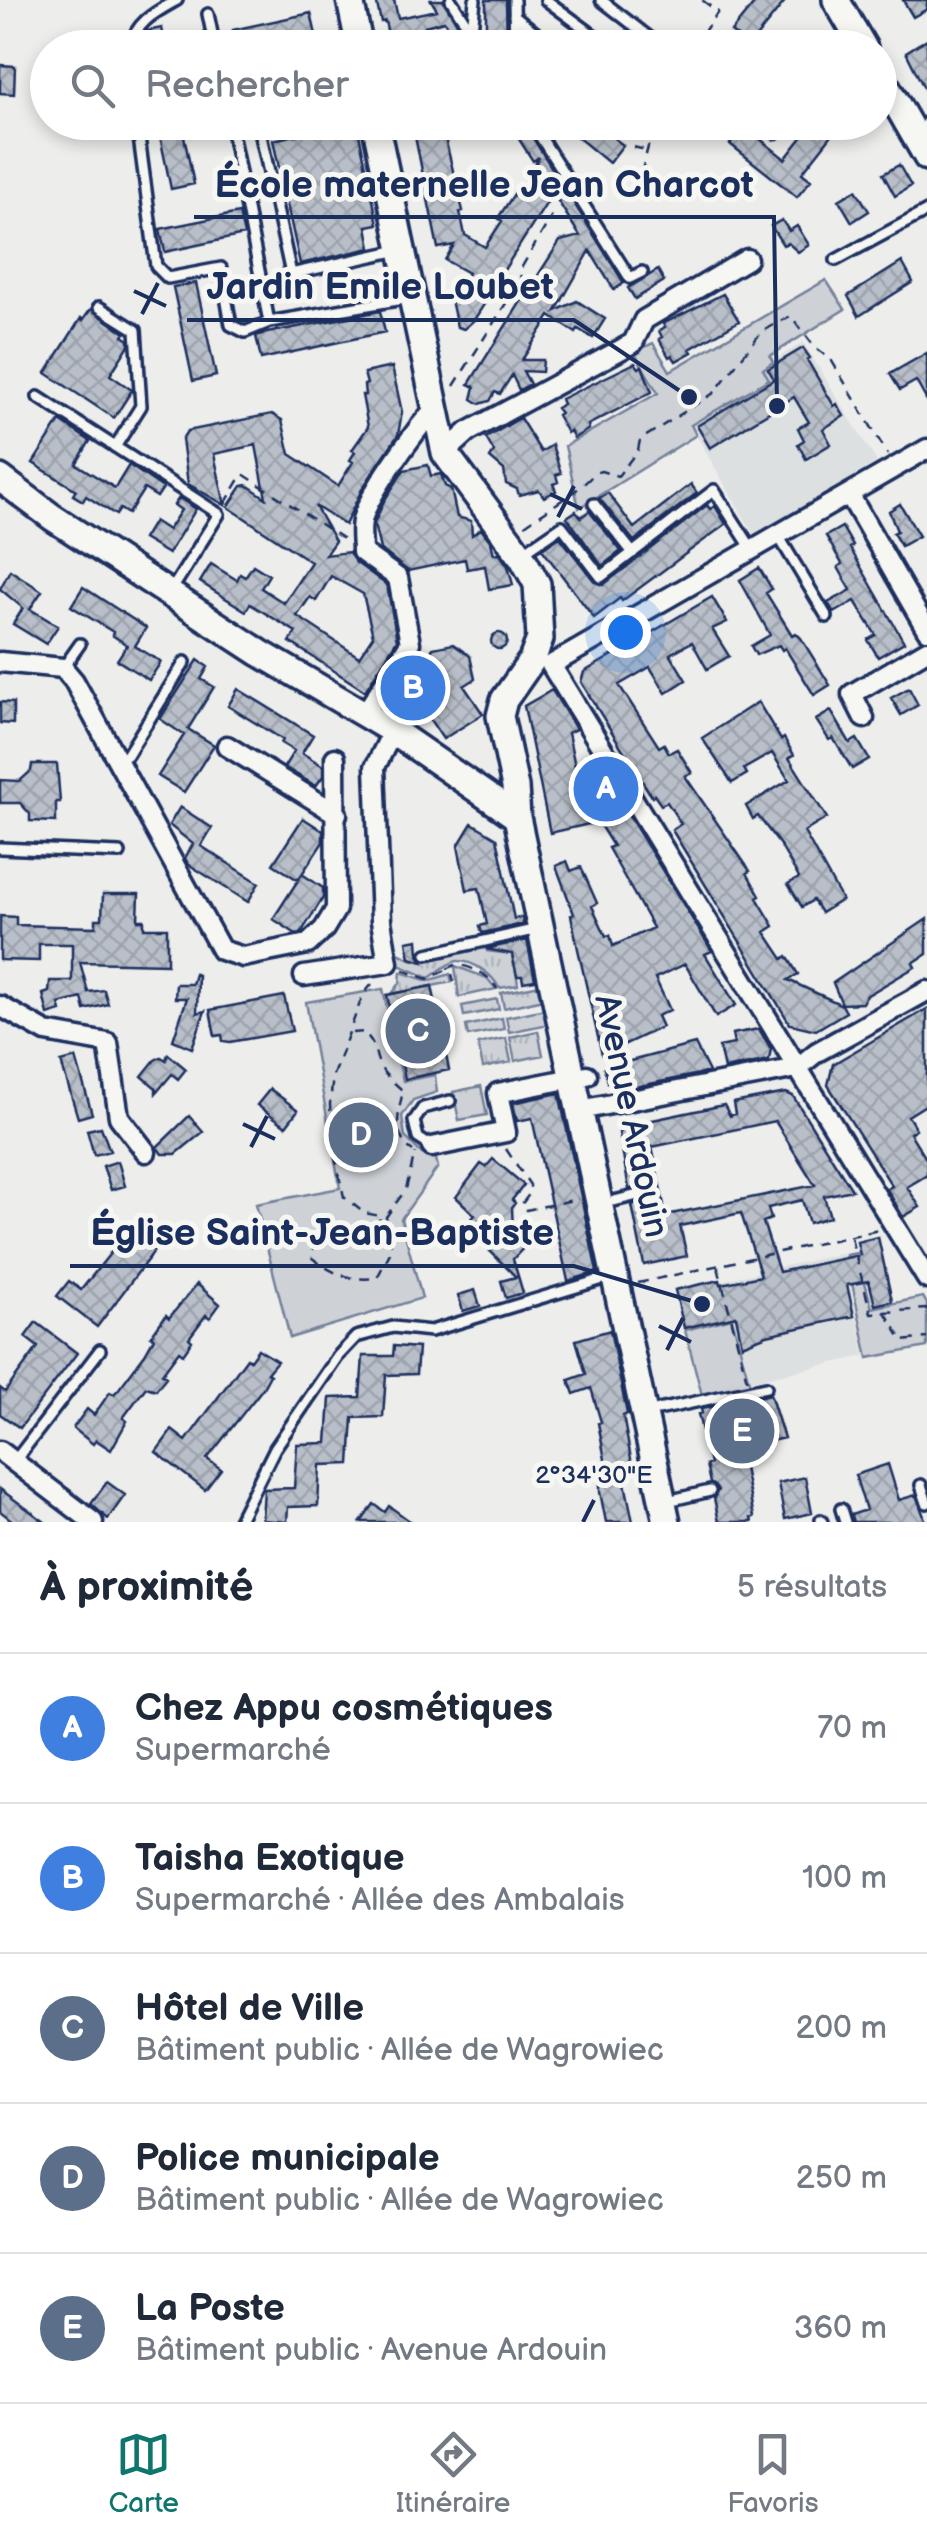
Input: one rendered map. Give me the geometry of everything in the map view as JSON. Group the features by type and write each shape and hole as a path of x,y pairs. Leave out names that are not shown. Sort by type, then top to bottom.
{"street":[{"path":"350,0 356,30"},
{"path":"836,0 854,30"},
{"path":"897,95 921,125 927,157"},
{"name":"Avenue Ardouin","path":"379,140 445,453 514,546 537,584 540,638 551,665"},
{"path":"445,453 468,432 633,343 644,320 747,259"},
{"path":"364,715 410,643 398,578 362,552 362,520 422,422 435,409"},
{"path":"520,678 551,665 779,537 927,449"},
{"path":"0,478 52,517 393,731 517,817"},
{"path":"0,489 52,517"},
{"path":"850,496 927,630"},
{"name":"Avenue Ardouin","path":"540,638 532,660 504,700 500,716 541,929 580,1076"},
{"path":"864,718 852,694 927,650"},
{"path":"0,662 64,668 222,950 242,957 308,944 324,929 336,909 336,758"},
{"path":"551,665 927,1279"},
{"path":"304,976 388,963 381,920 376,767 393,731"},
{"path":"228,746 336,814"},
{"path":"460,775 515,787"},
{"name":"Avenue Ardouin","path":"515,787 530,814 536,837 587,1108 617,1197 624,1280 675,1514"},
{"path":"587,1108 797,1068 818,1052 927,991"},
{"path":"0,1006 46,1032 108,1043 119,1117 146,1152"},
{"path":"423,1151 506,1132 498,1093 580,1076"},
{"name":"Avenue Ardouin","path":"624,1280 658,1410 675,1514"},
{"path":"7,1457 93,1522"}],"lane":[{"path":"136,30 145,18 177,0"},
{"path":"451,0 470,30"},
{"path":"472,30 474,0"},
{"path":"514,0 514,30"},
{"path":"546,0 587,30"},
{"path":"601,0 639,30"},
{"path":"208,14 211,30"},
{"path":"514,15 532,30"},
{"path":"139,140 156,266 168,278 221,268 231,325 245,332 270,322 411,298"},
{"path":"234,140 270,322"},
{"path":"262,140 290,274 402,250"},
{"path":"542,140 630,278 642,272"},
{"path":"836,260 927,211"},
{"path":"99,307 136,330 141,406 115,446"},
{"path":"38,397 219,514 170,594"},
{"path":"514,546 562,526 602,577 714,490 754,551"},
{"path":"594,504 633,553"},
{"path":"779,537 827,618"},
{"path":"64,668 80,644"},
{"path":"118,761 127,754 184,662"},
{"path":"0,848 120,853"},
{"path":"427,954 541,929"},
{"path":"423,1151 414,1121 422,1108 450,1101"},
{"path":"238,1522 274,1448 356,1336 393,1326 431,1331 624,1280"},
{"path":"7,1457 100,1350"},
{"path":"658,1410 766,1387"},
{"path":"922,1485 927,1503"},
{"path":"675,1514 710,1491"},
{"path":"840,1509 845,1522"}],"path":[{"path":"702,0 718,12 705,30"},
{"path":"638,190 650,140"},
{"path":"633,147 647,150"},
{"path":"435,409 464,373 508,300 522,294 520,270 552,216"},
{"path":"514,546 572,490 588,484 594,472 618,476 638,450 640,440 714,393 762,331 791,316 816,349 830,358 896,468"},
{"path":"219,514 243,474 362,552"},
{"path":"386,1217 364,1213 344,1197 332,1143 333,1074 363,995 388,963 428,979 457,964 480,971 498,989"},
{"path":"446,970 454,982"},
{"path":"350,1033 364,1032 376,1046 376,1060 385,1075 403,1090 398,1134 404,1145 423,1151 406,1189 386,1217 345,1232 328,1230 316,1237 311,1256 331,1272 356,1280 378,1278 392,1249 386,1217"},
{"path":"494,1134 530,1185 530,1193 521,1205 526,1210 617,1197"},
{"path":"624,1280 718,1266 895,1226"},
{"path":"850,1236 871,1313 927,1308"},
{"path":"718,1266 747,1382"},
{"path":"885,1312 903,1341 927,1338"}],"shaded area":[{"path":"803,342 877,462 755,536 690,425 769,379 762,368"},
{"path":"843,1253 865,1356 751,1381 724,1280"}],"green space":[{"path":"826,280 845,309 770,356 773,362 763,369 769,379 691,425 696,435 579,508 565,446 658,393 634,352 653,343 670,371"},
{"path":"486,946 487,951 512,954 513,964 535,960 536,967 516,971 518,985 499,988 492,978 470,963 451,963 429,978 399,965 394,951 415,961"},
{"path":"455,966 487,978 496,989 459,997"},
{"path":"401,972 428,981 450,974 452,982 392,994 400,983"},
{"path":"540,985 543,999 504,1008 501,993"},
{"path":"383,989 390,1022 400,1020 397,1039 406,1051 397,1054 403,1081 435,1075 437,1092 413,1100 402,1116 405,1137 422,1154 435,1155 438,1167 401,1219 422,1298 290,1338 256,1204 340,1188 306,1002"},
{"path":"497,999 499,1009 464,1016 462,1006"},
{"path":"545,1009 548,1024 509,1032 506,1017"},
{"path":"502,1018 504,1029 468,1036 466,1026"},
{"path":"538,1031 543,1055 515,1061 510,1037"},
{"path":"506,1038 511,1062 483,1068 478,1044"},
{"path":"481,1086 487,1115 459,1120 453,1092"},
{"path":"857,1253 872,1308 923,1297 927,1304 927,1347 868,1358 846,1255"},
{"path":"732,1318 750,1385 702,1395 685,1330"}],"building":[{"path":"376,0 394,0 398,18 437,10 431,0 443,0 461,30 450,30 444,21 425,26 426,30 387,30 385,21 381,22"},
{"path":"486,0 506,0 507,30 486,30"},
{"path":"757,0 786,0 762,30 733,30"},
{"path":"903,0 927,0 927,9 913,17"},
{"path":"311,13 315,30 233,30"},
{"path":"927,39 927,94 906,52"},
{"path":"0,65 15,66 14,94 0,93"},
{"path":"161,140 185,140 194,184 171,189"},
{"path":"273,140 360,140 378,224 367,226 371,248 300,264"},
{"path":"416,140 445,140 465,235 485,247 502,221 498,218 539,157 533,161 520,140 534,140 624,283 614,290 590,251 556,311 577,301 605,319 593,338 578,329 576,333 550,316 522,360 543,360 542,372 523,371 530,384 519,390 512,375 500,394 495,392 490,401 480,404 472,399 475,387 469,384 522,300 497,284 474,320 464,329 457,327 451,300 468,273 445,260 454,245 438,248","holes":["553,193 580,236 560,241 530,288 502,273"]},
{"path":"581,140 616,140 623,145 609,163"},
{"path":"733,140 761,140 785,159 800,140 828,140 802,173 811,180 797,197 730,144"},
{"path":"899,165 911,186 895,196 883,174"},
{"path":"856,190 869,211 852,222 839,200"},
{"path":"239,213 244,235 165,252 160,229"},
{"path":"782,220 789,231 797,226 809,245 798,252 788,243 783,245 771,226"},
{"path":"902,262 913,282 859,316 848,296"},
{"path":"658,270 664,281 635,299 628,288"},
{"path":"196,283 216,376 193,381 173,287"},
{"path":"723,294 739,321 676,361 672,355 669,357 659,339 663,324"},
{"path":"91,309 129,340 110,375 132,390 114,418 46,373 81,318"},
{"path":"380,311 385,332 261,359 256,336"},
{"path":"803,348 834,406 837,404 844,416 823,429 831,444 806,459 798,444 804,440 798,428 809,422 794,397 710,448 697,426 774,379 768,369"},
{"path":"927,353 927,401 916,381 900,390 890,374"},
{"path":"635,363 639,368 642,366 652,392 588,425 589,429 574,438 570,431 567,433 557,415 560,413 556,408 563,404 561,399"},
{"path":"392,367 402,412 398,435 362,489 345,525 315,506 335,541 325,555 349,552 355,562 387,585 397,640 365,691 290,642 296,632 250,604 246,611 200,582 211,564 237,580 240,574 245,577 253,565 269,575 261,588 284,603 311,562 228,507 242,486 247,485 266,498 256,445 214,454 225,505 188,484 182,439 187,431 272,414 282,420 290,454 338,486 353,462 352,450 368,427 362,395 367,384 364,373","holes":["331,576 363,594 373,636 359,657 297,616 310,597 316,601"]},
{"path":"520,418 541,452 552,445 561,473 553,484 556,491 544,497 539,490 519,495 517,489 506,484 504,470 490,458 494,452 486,438"},
{"path":"60,421 90,441 76,464 115,488 129,465 163,488 157,497 144,489 128,514 120,509 116,515 86,496 83,501 73,495 76,490 33,463"},
{"path":"428,465 431,476 441,474 445,486 451,489 457,517 471,521 472,535 481,529 494,554 499,553 508,566 513,585 489,589 485,566 467,569 465,559 408,571 380,549 374,524 384,501 404,470"},
{"path":"691,484 697,493 634,541 599,498 608,493 634,528"},
{"path":"179,498 196,509 168,554 143,539 154,521 168,530 181,510 174,505"},
{"path":"900,504 919,536 901,546 893,533 897,531 889,511"},
{"path":"707,505 710,509 715,506 726,524 594,618 542,549 560,537 595,582 603,585"},
{"path":"576,511 581,517 589,511 621,551 602,566 567,517"},
{"path":"842,527 904,642 878,657 868,640 876,635 855,601 834,613 828,603 851,590 826,536"},
{"path":"759,568 772,589 766,593 792,635 796,633 801,638 830,685 814,695 785,648 782,650 779,645 756,655 751,646 770,635 740,580"},
{"path":"10,570 42,591 30,609 58,626 46,644 13,624 23,608 0,589"},
{"path":"83,587 146,628 135,646 161,662 149,680 117,660 127,645 71,606"},
{"path":"712,597 727,622 712,629 729,656 707,669 692,642 670,654 686,680 666,693 650,667 619,685 659,747 664,744 669,753 677,749 692,773 685,776 750,871 747,873 760,896 757,898 774,926 765,932 798,974 788,980 842,1005 846,1012 816,1030 790,1024 672,830 681,824 667,802 661,805 652,797 581,682 584,672"},
{"path":"499,633 507,641 499,649 491,641"},
{"path":"453,644 470,656 475,679 464,686 483,714 443,739 423,709 416,720 393,705 423,657 427,658 433,648"},
{"path":"198,660 208,667 201,679 214,687 188,729 214,745 184,792 158,776 184,735 160,719"},
{"path":"909,688 918,705 901,715 891,698"},
{"path":"238,689 313,735 302,753 323,766 323,776 316,786 284,767 294,751 281,743 283,740 228,706"},
{"path":"552,690 576,729 568,733 579,785 602,772 712,951 705,954 736,1005 716,1017 685,964 655,978 670,1010 657,1016 662,1027 602,1055 571,915 574,914 556,866 567,861 571,871 581,867 597,903 592,906 613,946 653,928 608,848 613,846 598,822 550,833 524,706"},
{"path":"0,702 13,703 13,724 0,723"},
{"path":"758,702 781,740 784,738 794,755 789,758 827,818 804,832 842,900 821,913 813,900 802,907 788,884 799,878 780,845 758,816 753,819 746,806 789,780 772,753 744,769 747,774 732,783 702,738"},
{"path":"831,711 850,743 857,739 869,759 852,769 833,738 829,740 816,720"},
{"path":"32,764 57,764 60,802 56,802 56,822 30,821 30,814 20,803 0,803 0,780 20,781 31,771"},
{"path":"180,807 212,828 201,846 259,883 248,902 188,864 185,858 193,844 169,825"},
{"path":"303,818 323,831 323,842 298,880 273,864"},
{"path":"472,823 497,838 514,919 522,917 523,924 482,933 480,926 487,924 479,888 467,890 458,846"},
{"path":"302,874 323,888 323,898 301,933 296,934 273,919"},
{"path":"103,894 139,894 138,920 144,920 144,928 167,928 167,964 80,962 88,992 104,990 108,1004 85,1010 82,998 59,1004 61,1011 48,1015 43,994 49,992 50,981 72,981 72,944 39,944 39,961 0,960 0,916 16,917 16,925 96,927 96,919 102,919"},
{"path":"927,919 927,954 913,963 915,967 866,996 862,1003 842,1004 833,983"},
{"path":"418,939 423,962 410,958 407,941"},
{"path":"527,940 535,980 523,982 522,976 517,976 512,954 486,949"},
{"path":"195,974 197,1013 205,1011 192,1048 173,1040 187,998 175,998 176,984 192,984"},
{"path":"432,986 439,1046 444,1045 449,1070 405,1079 400,1055 411,1052 401,1036 404,1016 392,1019 387,995"},
{"path":"284,996 292,1031 230,1042 223,1041 222,1035 215,1036 210,1010"},
{"path":"927,1009 927,1104 908,1116 916,1129 910,1133 927,1160 927,1175 907,1187 920,1207 903,1217 887,1189 892,1186 828,1085 833,1064"},
{"path":"759,1029 771,1049 769,1060 724,1069 719,1047 734,1044 732,1034"},
{"path":"695,1044 709,1072 620,1090 608,1083 604,1068"},
{"path":"168,1054 186,1069 178,1079 172,1074 156,1093 156,1088 142,1076 155,1060 166,1060"},
{"path":"76,1058 92,1114 78,1118 61,1062"},
{"path":"270,1089 298,1110 286,1126 257,1105"},
{"path":"559,1093 597,1272 568,1281 532,1118 517,1121 513,1103"},
{"path":"786,1093 793,1096 852,1190 824,1196 830,1217 809,1223 802,1200 768,1208 771,1219 763,1222 779,1272 860,1255 857,1242 878,1237 892,1301 875,1305 869,1281 847,1285 854,1316 767,1335 742,1345 736,1316 684,1328 675,1290 761,1276 741,1213 680,1226 687,1256 644,1265 632,1205 643,1201 646,1194 641,1188 629,1189 619,1133 629,1125 724,1105 730,1116 735,1114 733,1103","holes":["775,1121 815,1185 666,1215 652,1147"]},
{"path":"372,1115 380,1153 350,1159 342,1121"},
{"path":"189,1116 203,1132 176,1154 162,1154 157,1147"},
{"path":"101,1127 110,1151 94,1155 87,1130"},
{"path":"493,1159 524,1185 512,1200 513,1230 528,1243 513,1259 523,1293 506,1298 501,1281 516,1277 465,1226 475,1215 456,1197 481,1164 486,1167"},
{"path":"118,1161 125,1186 111,1190 103,1166"},
{"path":"114,1220 154,1251 97,1327 57,1296 69,1281 81,1290 116,1246 102,1236"},
{"path":"197,1284 220,1304 210,1318 206,1315 183,1354 179,1351 156,1390 146,1387 123,1418 127,1421 111,1450 96,1440 93,1444 73,1428 87,1409 94,1415 110,1392 118,1390 145,1354 154,1338 151,1336 166,1315 169,1318"},
{"path":"475,1290 480,1306 463,1311 458,1295"},
{"path":"36,1322 77,1353 20,1428 0,1414 0,1388 5,1392 38,1347 25,1337"},
{"path":"610,1330 627,1414 623,1416 632,1464 630,1471 623,1473 633,1522 606,1522 600,1492 600,1477 608,1475 598,1423 601,1422 591,1388 574,1394 569,1380 586,1374 576,1340"},
{"path":"394,1346 418,1348 416,1374 386,1375 383,1417 353,1418 350,1464 320,1465 318,1506 288,1507 287,1522 262,1520 264,1489 294,1488 297,1444 327,1443 330,1398 360,1397 363,1356 393,1356"},
{"path":"258,1349 277,1361 267,1373 270,1375 263,1388 207,1459 221,1469 205,1490 156,1452 172,1430 186,1441 247,1358 250,1360"},
{"path":"770,1394 784,1438 740,1448 754,1517 752,1522 719,1522 714,1498 718,1490 710,1483 706,1465 710,1464 698,1414 701,1409"},
{"path":"888,1464 899,1500 916,1495 926,1522 853,1522 851,1515 866,1510 855,1475"},
{"path":"805,1477 812,1513 785,1519 778,1483"},
{"path":"107,1482 125,1495 108,1519 91,1504"},
{"path":"0,1489 45,1522 14,1522 0,1511"},
{"path":"374,1504 385,1512 389,1506 411,1522 361,1522"}],"place":[{"name":"Jardin Emile Loubet","path":"689,397"},
{"name":"École maternelle Jean Charcot","path":"777,406"},
{"name":"Taisha Exotique","path":"413,688"},
{"name":"Chez Appu cosmétiques","path":"606,789"},
{"name":"Hôtel de Ville","path":"418,1031"},
{"name":"Police municipale","path":"361,1135"},
{"name":"Église Saint-Jean-Baptiste","path":"702,1304"},
{"name":"La Poste","path":"742,1431"}]}
